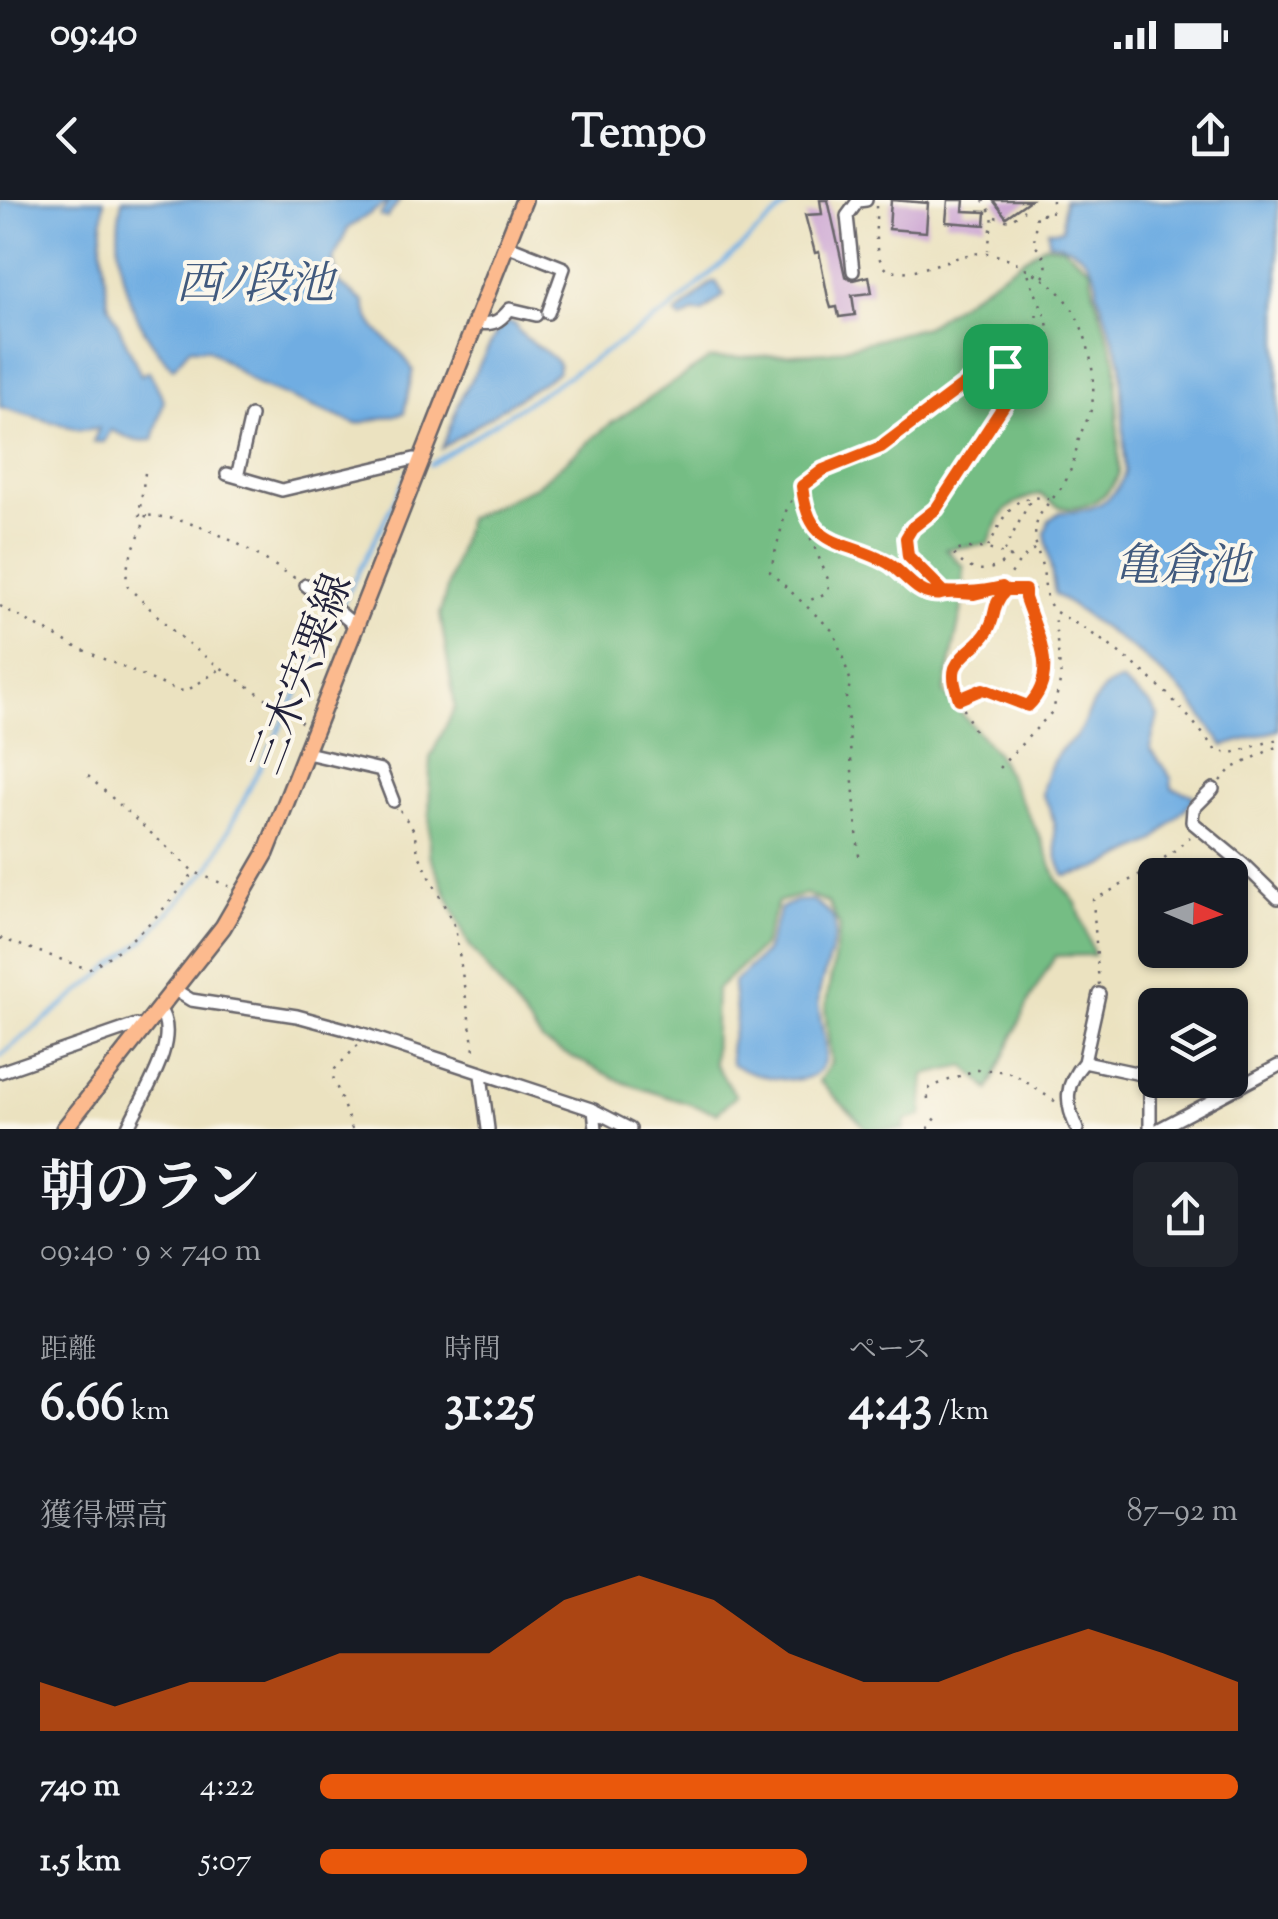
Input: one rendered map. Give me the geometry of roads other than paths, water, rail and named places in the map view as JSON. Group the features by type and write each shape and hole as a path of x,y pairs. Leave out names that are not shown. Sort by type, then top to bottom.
{"main road":[{"name":"三木宍粟線","path":"64,1129 175,990 244,894 266,853 524,200"}],"street":[{"path":"852,271 847,216 858,201 866,200"},
{"path":"477,323 499,322 510,310 542,314 564,268 506,245"},
{"path":"252,416 232,476 282,490 422,460"},
{"path":"306,585 357,626"},
{"path":"307,753 380,770 393,800"},
{"path":"1213,790 1190,815 1199,830 1278,898"},
{"path":"175,990 191,1000 297,1016 363,1034 594,1110 630,1129"},
{"path":"1077,1129 1066,1107 1067,1092 1074,1073 1084,1062 1099,994"},
{"path":"128,1129 168,1038 167,1019 159,1009"},
{"path":"0,1072 136,1025 143,1029"},
{"path":"1084,1062 1150,1076 1150,1129"},
{"path":"1158,1129 1278,1066"},
{"path":"478,1074 488,1129"},
{"path":"594,1110 596,1129"}],"water":[{"path":"0,200 104,200 101,240 108,303 141,375 149,371 164,400 153,440 136,441 111,430 104,442 93,442 99,428 80,430 0,407"},
{"name":"西ﾉ段池","path":"122,200 400,200 387,218 380,216 389,201 348,228 333,261 339,283 364,302 372,324 413,370 404,413 356,424 258,385 208,349 190,348 173,368 145,332 127,290 119,246"},
{"name":"亀倉池","path":"1064,200 1278,200 1278,730 1224,746 1187,696 1140,654 1055,594 1045,533 1049,520 1060,512 1100,504 1115,491 1125,472 1121,361 1094,272 1076,251 1048,242 1048,230 1062,230"},
{"path":"712,282 724,295 703,312 682,319 676,315"},
{"path":"507,322 515,324 523,336 554,358 559,364 558,372 442,448 461,398 498,330"},
{"path":"1121,681 1150,704 1158,716 1150,748 1171,778 1172,788 1193,795 1193,800 1153,842 1097,869 1065,876 1057,855 1052,815 1042,795 1044,783 1053,761 1077,735 1098,695"},
{"path":"812,900 830,914 835,928 819,995 825,1048 821,1068 800,1079 770,1077 742,1069 732,1064 730,1058 736,1016 733,983 765,952 781,908 796,901"}],"waterway":[{"path":"430,465 670,310 793,200"},
{"path":"0,1056 144,940 210,867 411,467"}]}
